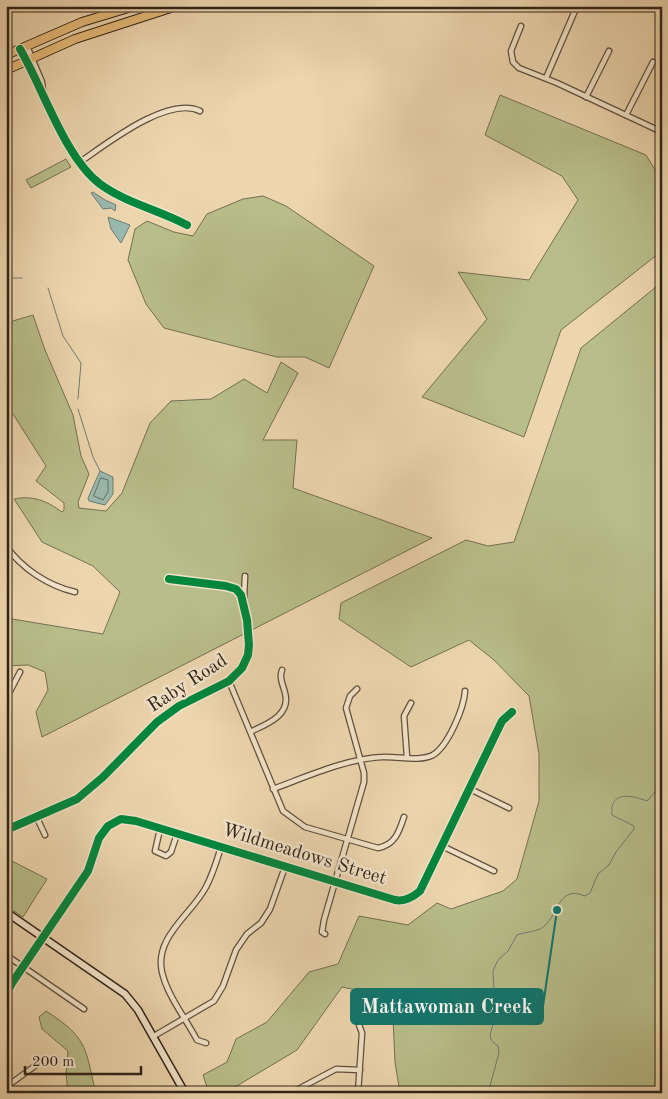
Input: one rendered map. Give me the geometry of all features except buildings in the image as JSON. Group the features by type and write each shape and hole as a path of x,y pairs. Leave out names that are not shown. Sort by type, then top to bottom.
{"highway":[{"path":"6,70 29,58 75,39 177,6"},
{"path":"6,55 82,22 133,7"}],"street":[{"path":"546,78 577,6"},
{"path":"133,7 135,19"},
{"path":"521,26 511,51 513,62 524,71 546,78 662,132"},
{"path":"23,47 43,92 80,162 91,177 113,192 188,225"},
{"path":"23,47 29,58"},
{"path":"586,96 609,51"},
{"path":"626,115 653,62"},
{"path":"80,162 143,120 182,108 193,108 200,111"},
{"path":"6,444 6,451"},
{"path":"7,550 42,578 61,588 75,592"},
{"name":"Raby Road","path":"6,830 65,806 86,792 138,739 179,706 229,681 242,668 248,655 249,633 244,602 245,576"},
{"path":"169,579 226,586 239,591 244,602"},
{"path":"252,731 272,722 284,709 286,696 280,677 282,670"},
{"path":"6,699 20,672"},
{"path":"229,681 252,731 283,811 298,824 371,848 389,845 398,834 404,817"},
{"path":"325,934 322,932 324,920 337,882 346,840 364,782 364,774 346,708 350,696 357,688"},
{"path":"273,788 368,757 424,758 433,754 441,747 464,702 465,691"},
{"path":"406,757 404,716 411,704"},
{"name":"Wildmeadows Street","path":"6,995 88,872 99,838 108,826 121,819 395,900 406,900 420,891 502,721 512,712"},
{"path":"470,789 509,808"},
{"path":"37,818 45,835"},
{"path":"160,829 155,851 166,856 171,852 176,834"},
{"path":"442,846 494,871"},
{"path":"206,1044 197,1040 167,985 162,971 161,955 167,939 206,888 221,847"},
{"path":"154,1036 214,1001 223,986 236,950 247,934 261,923 273,904 285,867"},
{"path":"6,912 125,994 138,1010 154,1036 185,1093"},
{"path":"6,955 84,1009"},
{"path":"358,1022 362,1033 358,1093"},
{"path":"6,1087 39,1063"},
{"path":"292,1093 329,1071 338,1069 360,1070"}],"green space":[{"path":"500,95 646,155 662,181 662,251 561,330 524,437 422,397 487,319 458,272 529,280 578,200 562,176 485,135"},
{"path":"66,159 71,167 31,188 26,180"},
{"path":"263,196 286,206 374,266 329,368 305,357 277,357 164,328 146,304 128,260 135,229 147,221 174,232 193,236 207,214 243,199"},
{"path":"662,282 662,1093 400,1093 395,1062 392,998 342,987 297,1050 225,1093 209,1093 203,1075 227,1062 236,1039 267,1022 309,972 338,964 359,916 408,925 437,903 451,909 503,891 517,879 539,801 539,754 529,696 494,660 469,640 411,667 339,619 341,603 466,540 488,546 514,542 581,348"},
{"path":"33,315 45,350 73,415 81,456 89,474 78,502 79,508 106,511 122,493 150,423 171,401 211,399 244,379 267,393 281,362 298,373 263,440 297,440 293,488 432,538 42,737 36,712 48,690 45,672 28,665 6,666 6,618 103,634 120,592 93,566 42,542 14,499 34,498 62,512 64,510 64,503 36,481 46,466 6,403 6,323"},
{"path":"6,858 47,879 23,917 6,906"},
{"path":"46,1011 69,1028 82,1043 89,1062 95,1090 101,1093 68,1093 66,1073 68,1051 42,1029 39,1017"}],"water":[{"path":"93,192 116,205 115,211 111,208 103,209 91,193"},
{"path":"108,217 130,225 121,243 111,229"},
{"path":"100,471 113,477 113,494 105,505 89,501 88,498"}],"waterway":[{"path":"6,278 22,278"},
{"path":"48,288 63,336 81,363 78,399"},
{"path":"78,409 93,457 100,471"},
{"path":"488,1093 499,1053 498,1046 490,1037 494,1020 488,1009 494,990 493,971 498,960 508,951 517,935 538,930 546,924 563,898 576,894 585,896 590,893 598,874 609,865 616,852 634,829 634,826 612,815 614,801 624,796 636,797 647,801 662,784"}],"cycle path":[{"path":"20,49 65,140 87,172 110,191 187,225"},
{"path":"6,830 77,799 103,777 157,722 179,706 229,681 242,668 248,655 249,645 247,620 241,595 236,589 226,586 169,579"},
{"path":"6,995 12,983 88,871 99,838 108,826 121,819 136,821 395,900 405,900 412,897 420,891 502,721 512,712"}],"place":[{"name":"Mattawoman Creek","path":"557,910"}]}
